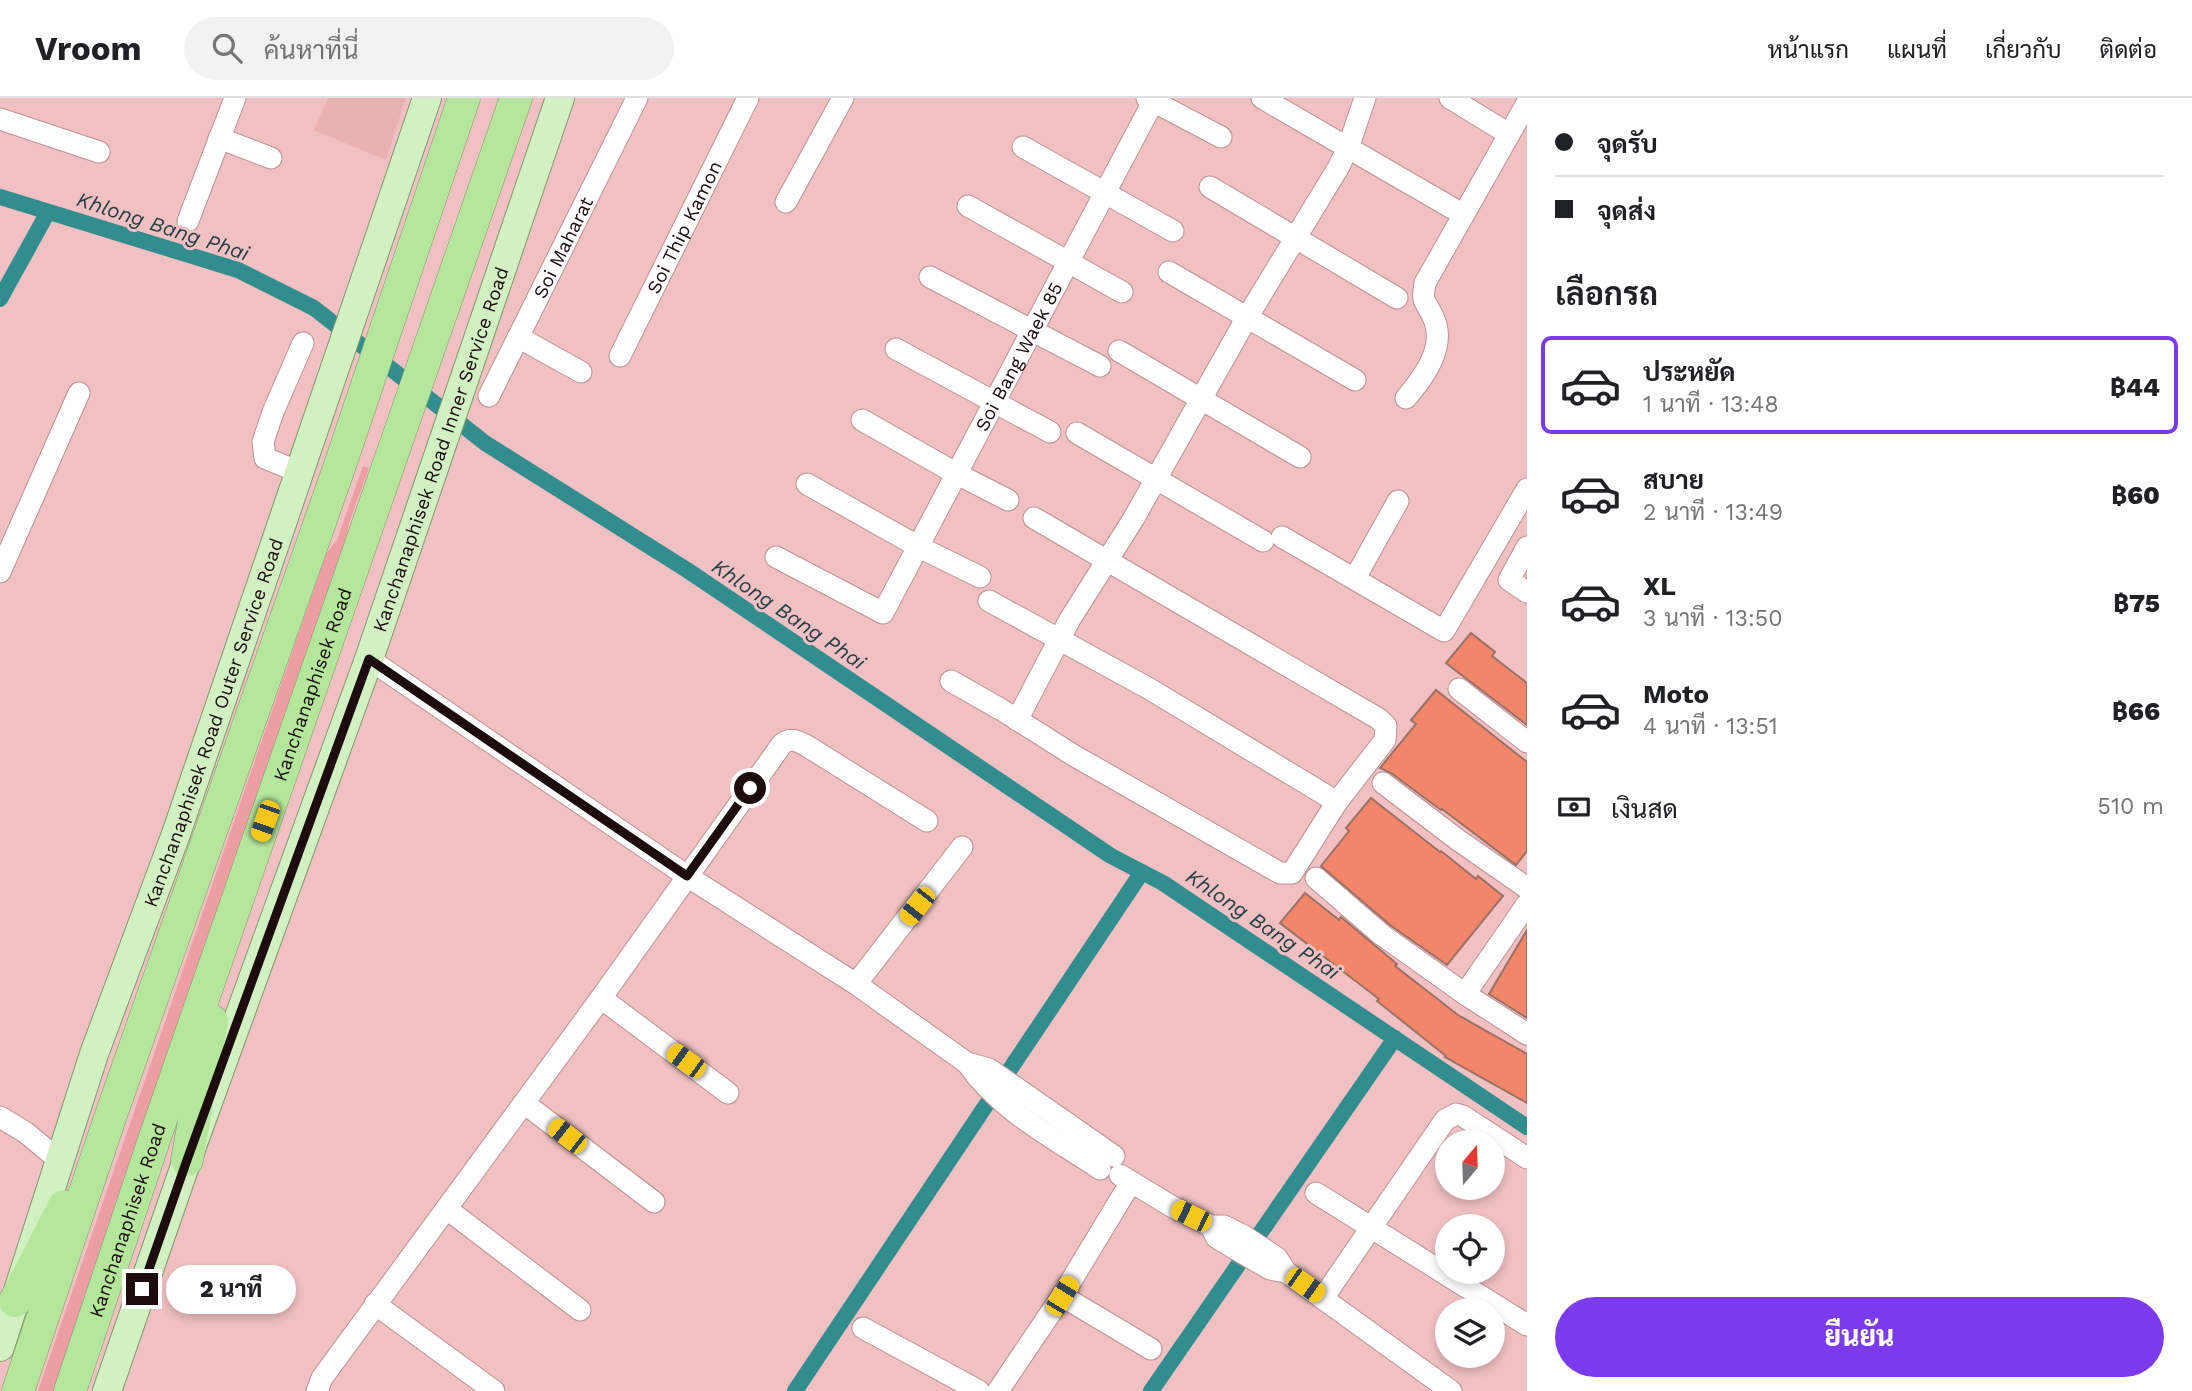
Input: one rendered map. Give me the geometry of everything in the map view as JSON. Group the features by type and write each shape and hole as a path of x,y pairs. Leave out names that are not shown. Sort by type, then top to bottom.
{"highway":[{"path":"18,1391 112,1112 339,468 464,98"},
{"name":"Kanchanaphisek Road","path":"70,1391 155,1137 516,98"},
{"path":"187,1160 230,924"},
{"path":"15,1301 112,1112"}],"main road":[{"name":"Kanchanaphisek Road Outer Service Road","path":"0,1347 94,1054 176,834 427,98"},
{"name":"Kanchanaphisek Road Inner Service Road","path":"107,1391 187,1160 369,659 560,98"}],"street":[{"path":"188,221 235,98"},
{"name":"Soi Maharat","path":"489,396 637,98"},
{"name":"Soi Thip Kamon","path":"620,356 748,98"},
{"path":"786,202 843,98"},
{"path":"1262,98 1452,208"},
{"path":"1017,720 1059,639 1348,148 1365,98"},
{"path":"1450,98 1499,128"},
{"path":"1152,99 1222,138"},
{"name":"Soi Bang Waek 85","path":"776,556 883,613 1069,263 1152,99"},
{"path":"1406,398 1421,380 1438,343 1434,320 1422,299 1425,283 1527,103"},
{"path":"0,119 99,152"},
{"path":"219,138 271,158"},
{"path":"1023,147 1173,231"},
{"path":"1210,187 1397,298"},
{"path":"968,206 1122,292"},
{"path":"1169,272 1354,380"},
{"path":"930,277 1100,366"},
{"path":"518,337 581,372"},
{"path":"299,472 265,458 263,442 303,343"},
{"path":"896,349 1051,432"},
{"path":"1119,351 1300,457"},
{"path":"0,572 79,393"},
{"path":"862,421 1008,500"},
{"path":"1077,433 1272,539 1355,578 1444,631 1527,489"},
{"path":"807,484 919,547 980,577"},
{"path":"1355,578 1398,501"},
{"path":"951,681 1073,755 1280,873 1292,873 1337,802 1385,740 1386,726 1379,719 1034,518"},
{"path":"1527,547 1509,580 1527,592"},
{"path":"989,601 1189,712 1337,802"},
{"path":"369,659 687,876 856,984 1116,1170 1171,1206 1211,1226 1216,1237 1240,1243 1262,1257 1270,1269 1286,1272 1451,1391"},
{"path":"1459,690 1527,742"},
{"path":"317,1391 322,1378 375,1304 601,998 782,744 787,740 807,746 927,821"},
{"path":"1383,783 1527,888"},
{"path":"856,984 962,847"},
{"path":"1316,878 1382,935 1527,1034"},
{"path":"1465,994 1527,904"},
{"path":"601,998 729,1093"},
{"path":"524,1102 654,1202"},
{"path":"1323,1298 1445,1120 1451,1116 1463,1116 1527,1158"},
{"path":"0,1117 12,1123 59,1160"},
{"path":"998,1391 1062,1296 1116,1170"},
{"path":"1316,1193 1527,1325"},
{"path":"447,1209 580,1310"},
{"path":"1062,1296 1151,1349"},
{"path":"375,1304 494,1391"},
{"path":"863,1328 979,1391"}],"shaded area":[{"path":"328,98 406,98 386,160 314,130"},
{"path":"363,466 369,468 349,523 346,543 59,1391 38,1391 326,554 337,540"}],"building":[{"path":"1471,633 1495,652 1492,656 1527,683 1527,725 1446,663"},
{"path":"1436,690 1527,762 1527,851 1516,865 1442,809 1380,768 1416,724 1411,720"},
{"path":"1371,798 1476,879 1478,876 1503,896 1447,965 1390,925 1321,866 1349,831 1346,828"},
{"path":"1305,893 1339,920 1341,917 1397,964 1395,966 1458,1015 1527,1054 1527,1103 1445,1057 1377,1001 1379,999 1280,923"},
{"path":"1527,930 1527,1018 1489,994"}],"waterway":[{"name":"Khlong Bang Phai","path":"0,197 238,270 314,308 485,443 687,570 1111,856 1163,883 1527,1127"},
{"path":"0,299 48,212"},
{"path":"795,1391 1142,872"},
{"path":"1151,1391 1395,1038"}],"route":[{"path":"142,1289 369,659 687,876 750,788"}]}
